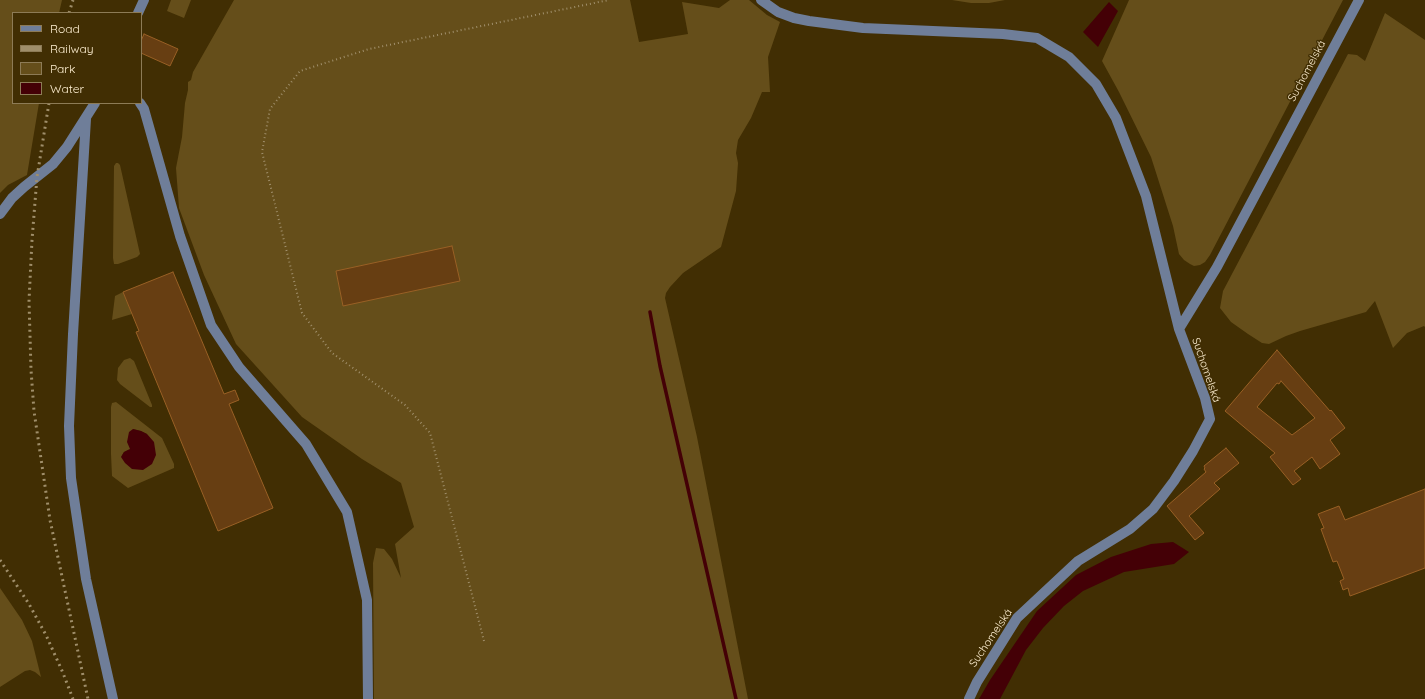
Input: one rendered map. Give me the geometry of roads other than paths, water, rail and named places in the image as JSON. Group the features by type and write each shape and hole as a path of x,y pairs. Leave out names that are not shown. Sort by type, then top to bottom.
{"street":[{"path":"138,12 144,0"},
{"path":"761,0 778,12 809,21 863,28 1003,34 1037,38 1069,57 1096,84 1116,118 1146,196 1179,329"},
{"name":"Suchomelská","path":"969,699 977,682 1016,618 1078,561 1130,529 1153,509 1174,481 1193,451 1210,419 1205,398 1179,329 1216,267 1359,0"},
{"path":"0,214 12,198 53,164 68,147 94,104"},
{"path":"141,104 144,109 180,236 211,325 239,367 306,444 347,512 367,600 368,699"},
{"path":"86,120 84,169 72,334 69,426 71,478 86,579 113,699"}],"water":[{"path":"1109,2 1118,11 1098,47 1083,32"},
{"path":"133,429 147,434 154,442 156,455 152,464 143,470 132,469 121,457 124,452 130,449 127,442 129,432"},
{"path":"1173,542 1189,552 1174,564 1124,572 1083,591 1064,606 1043,628 1026,650 1000,699 979,699 990,680 1037,611 1076,575 1111,557 1151,544"}],"waterway":[{"path":"650,312 660,366 736,699"}],"railway":[{"path":"69,12 73,0"},
{"path":"49,104 37,177 32,240 29,301 31,370 34,411 50,520 88,699"},
{"path":"0,560 29,604 46,635 73,699"}]}
